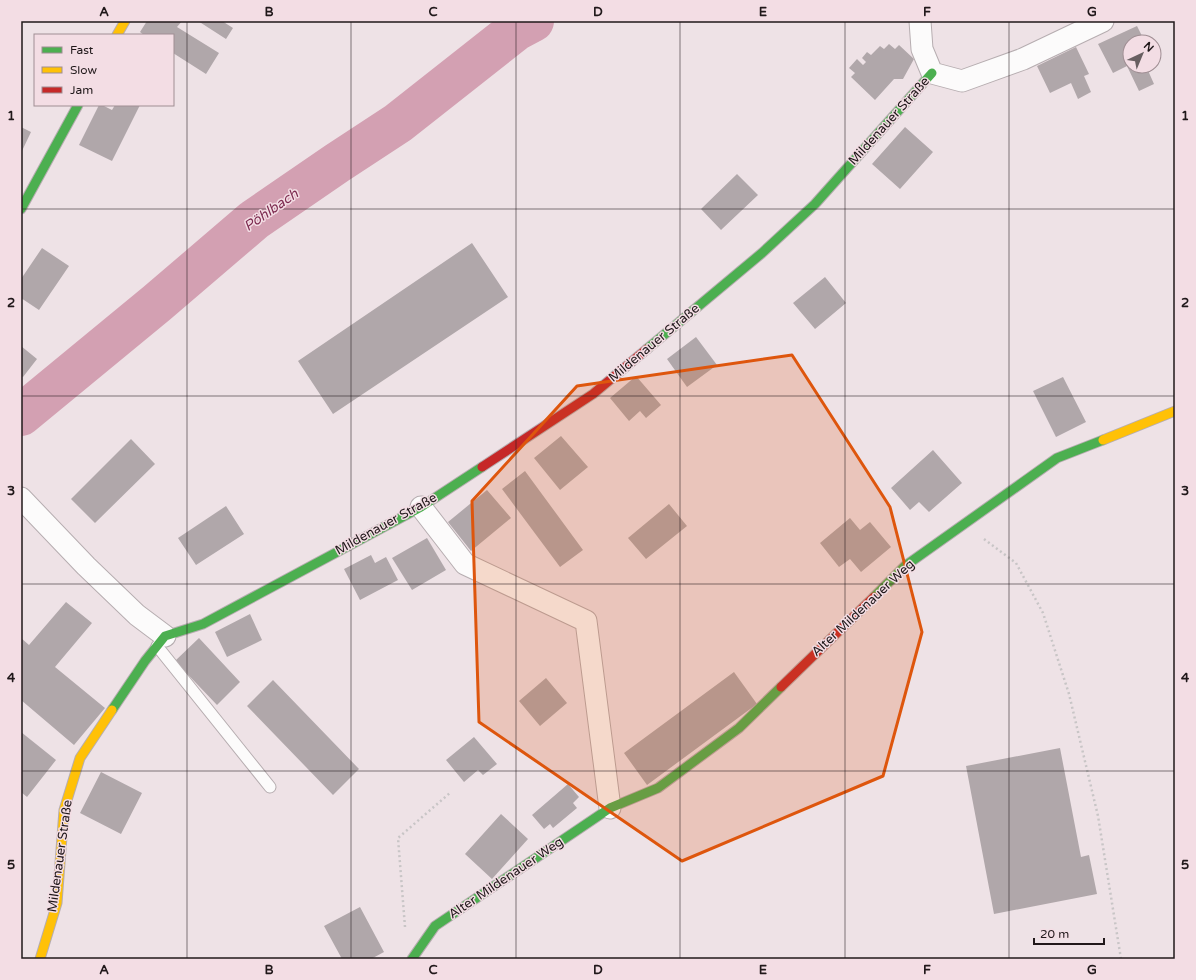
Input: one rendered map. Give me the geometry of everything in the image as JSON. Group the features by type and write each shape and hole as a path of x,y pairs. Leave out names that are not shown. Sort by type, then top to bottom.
{"street":[{"path":"118,34 125,21"},
{"path":"920,21 922,49 932,73"},
{"name":"Mildenauer Straße","path":"40,959 57,903 64,810 80,758 145,661 161,641 203,624 421,507 593,394 762,253 815,204 932,73 962,81 1023,59 1103,21"},
{"path":"21,209 77,106"},
{"name":"Alter Mildenauer Weg","path":"412,959 435,926 610,808 658,788 739,728 905,566 1057,458 1175,411"},
{"path":"21,498 161,641"},
{"path":"421,507 465,564 586,621 610,808"}],"lane":[{"path":"161,641 270,787"}],"path":[{"path":"954,531 986,539 1016,563 1043,613 1069,694 1098,816 1121,959"},
{"path":"405,929 398,838 451,792"}],"highlighted area":[{"path":"792,355 890,507 922,632 883,776 682,861 479,722 472,501 577,386"}],"building":[{"path":"147,21 182,21 177,27 219,53 206,74 174,54 174,34 143,34 140,32"},
{"path":"198,21 222,21 233,28 226,39"},
{"path":"1137,26 1141,34 1122,34 1122,68 1113,73 1098,44"},
{"path":"889,44 895,49 899,45 914,59 903,79 894,79 875,100 851,77 855,73 849,68 857,59 863,65 866,62 862,58 867,52 871,55 880,46 884,49"},
{"path":"1076,47 1089,74 1084,76 1091,92 1078,99 1071,83 1050,93 1037,66"},
{"path":"1131,74 1150,74 1154,84 1139,91"},
{"path":"98,106 104,106 112,110 114,106 140,106 112,161 79,145"},
{"path":"21,127 31,132 21,153"},
{"path":"905,127 933,152 900,189 872,164"},
{"path":"737,174 758,195 721,230 701,209"},
{"path":"472,243 508,297 333,414 298,361"},
{"path":"42,248 69,266 39,310 21,298 21,279"},
{"path":"825,277 846,303 815,329 793,303"},
{"path":"696,337 717,365 687,387 667,359"},
{"path":"21,346 37,359 23,377 21,376"},
{"path":"636,376 661,405 646,418 640,411 629,421 610,398"},
{"path":"1063,377 1086,422 1056,437 1033,391"},
{"path":"561,436 588,467 560,490 534,458"},
{"path":"131,439 155,464 95,523 71,499"},
{"path":"933,450 962,483 929,512 919,502 910,510 891,488"},
{"path":"525,471 583,550 560,567 502,489"},
{"path":"487,490 511,518 471,551 448,522"},
{"path":"669,504 687,526 646,559 628,538"},
{"path":"226,506 244,534 196,565 178,538"},
{"path":"850,518 860,530 870,522 891,547 861,572 850,559 839,567 820,543"},
{"path":"427,538 446,570 412,590 392,558"},
{"path":"371,555 375,563 386,557 398,580 360,600 344,569"},
{"path":"66,602 92,623 55,667 105,708 74,745 21,700 21,638 29,645"},
{"path":"250,614 262,640 227,657 215,632"},
{"path":"199,638 240,682 217,705 175,661"},
{"path":"734,672 757,704 647,785 624,753"},
{"path":"546,678 567,703 540,726 519,701"},
{"path":"273,680 359,769 333,795 247,706"},
{"path":"21,732 56,760 27,797 21,792"},
{"path":"474,737 497,764 483,775 478,770 464,782 446,760"},
{"path":"1060,748 1081,857 1089,855 1097,894 994,914 966,766"},
{"path":"101,772 142,793 121,834 80,813"},
{"path":"568,784 579,797 573,803 577,808 553,828 550,824 544,829 532,815"},
{"path":"501,814 528,839 492,879 465,854"},
{"path":"360,907 384,952 371,959 342,959 324,926"}],"waterway":[{"name":"Pöhlbach","path":"21,415 157,303 254,220 398,123 516,30 533,21"}],"traffic: fast":[{"path":"647,349 762,253 815,204 932,73"},
{"path":"21,209 77,106"},
{"path":"874,597 905,566 1057,458 1103,440"},
{"path":"112,710 145,661 165,636 203,624 421,507 482,467"},
{"path":"412,959 435,926 610,808 658,788 739,728 781,687"}],"traffic: slow":[{"path":"118,34 125,21"},
{"path":"1103,440 1175,411"},
{"path":"40,959 57,903 64,810 80,758 112,710"}],"traffic: jam":[{"path":"482,467 593,394 647,349"},
{"path":"781,687 874,597"}]}
